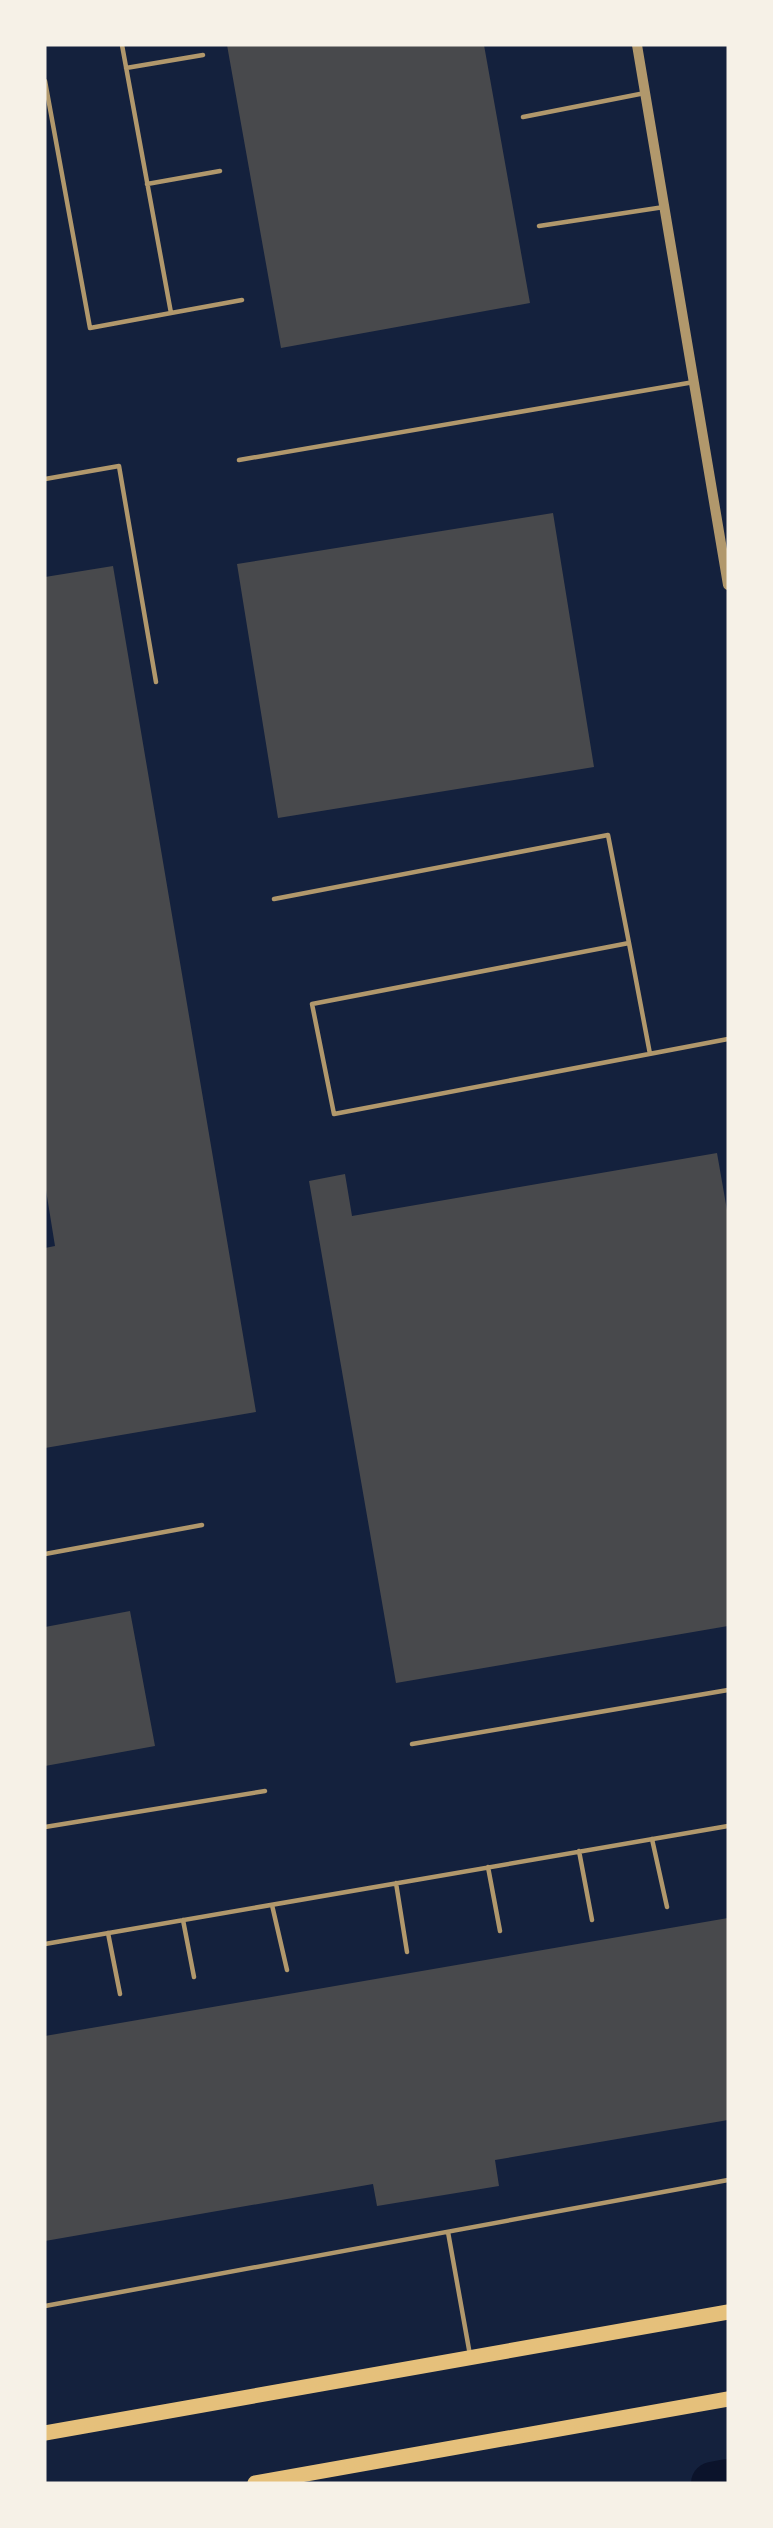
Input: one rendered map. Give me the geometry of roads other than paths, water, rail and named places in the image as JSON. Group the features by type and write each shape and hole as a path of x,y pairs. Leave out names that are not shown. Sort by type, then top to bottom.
{"main road":[{"path":"45,2433 728,2312"},
{"path":"255,2483 728,2399"}],"street":[{"path":"636,45 728,585"}],"lane":[{"path":"122,45 171,313"},
{"path":"126,68 203,54"},
{"path":"45,81 90,328 242,300"},
{"path":"523,117 645,93"},
{"path":"147,184 220,171"},
{"path":"539,226 664,207"},
{"path":"239,460 694,382"},
{"path":"45,479 119,466 156,682"},
{"path":"274,899 608,835 650,1054"},
{"path":"629,943 312,1004 334,1114 728,1039"},
{"path":"45,1554 202,1525"},
{"path":"412,1743 728,1690"},
{"path":"45,1827 265,1791"},
{"path":"45,1944 728,1826"},
{"path":"652,1839 667,1907"},
{"path":"579,1851 592,1920"},
{"path":"488,1867 500,1931"},
{"path":"396,1883 407,1952"},
{"path":"272,1905 287,1970"},
{"path":"183,1920 194,1977"},
{"path":"108,1933 120,1994"},
{"path":"45,2306 728,2180"},
{"path":"448,2232 471,2357"}],"waterway":[{"path":"712,2483 728,2480"}]}
